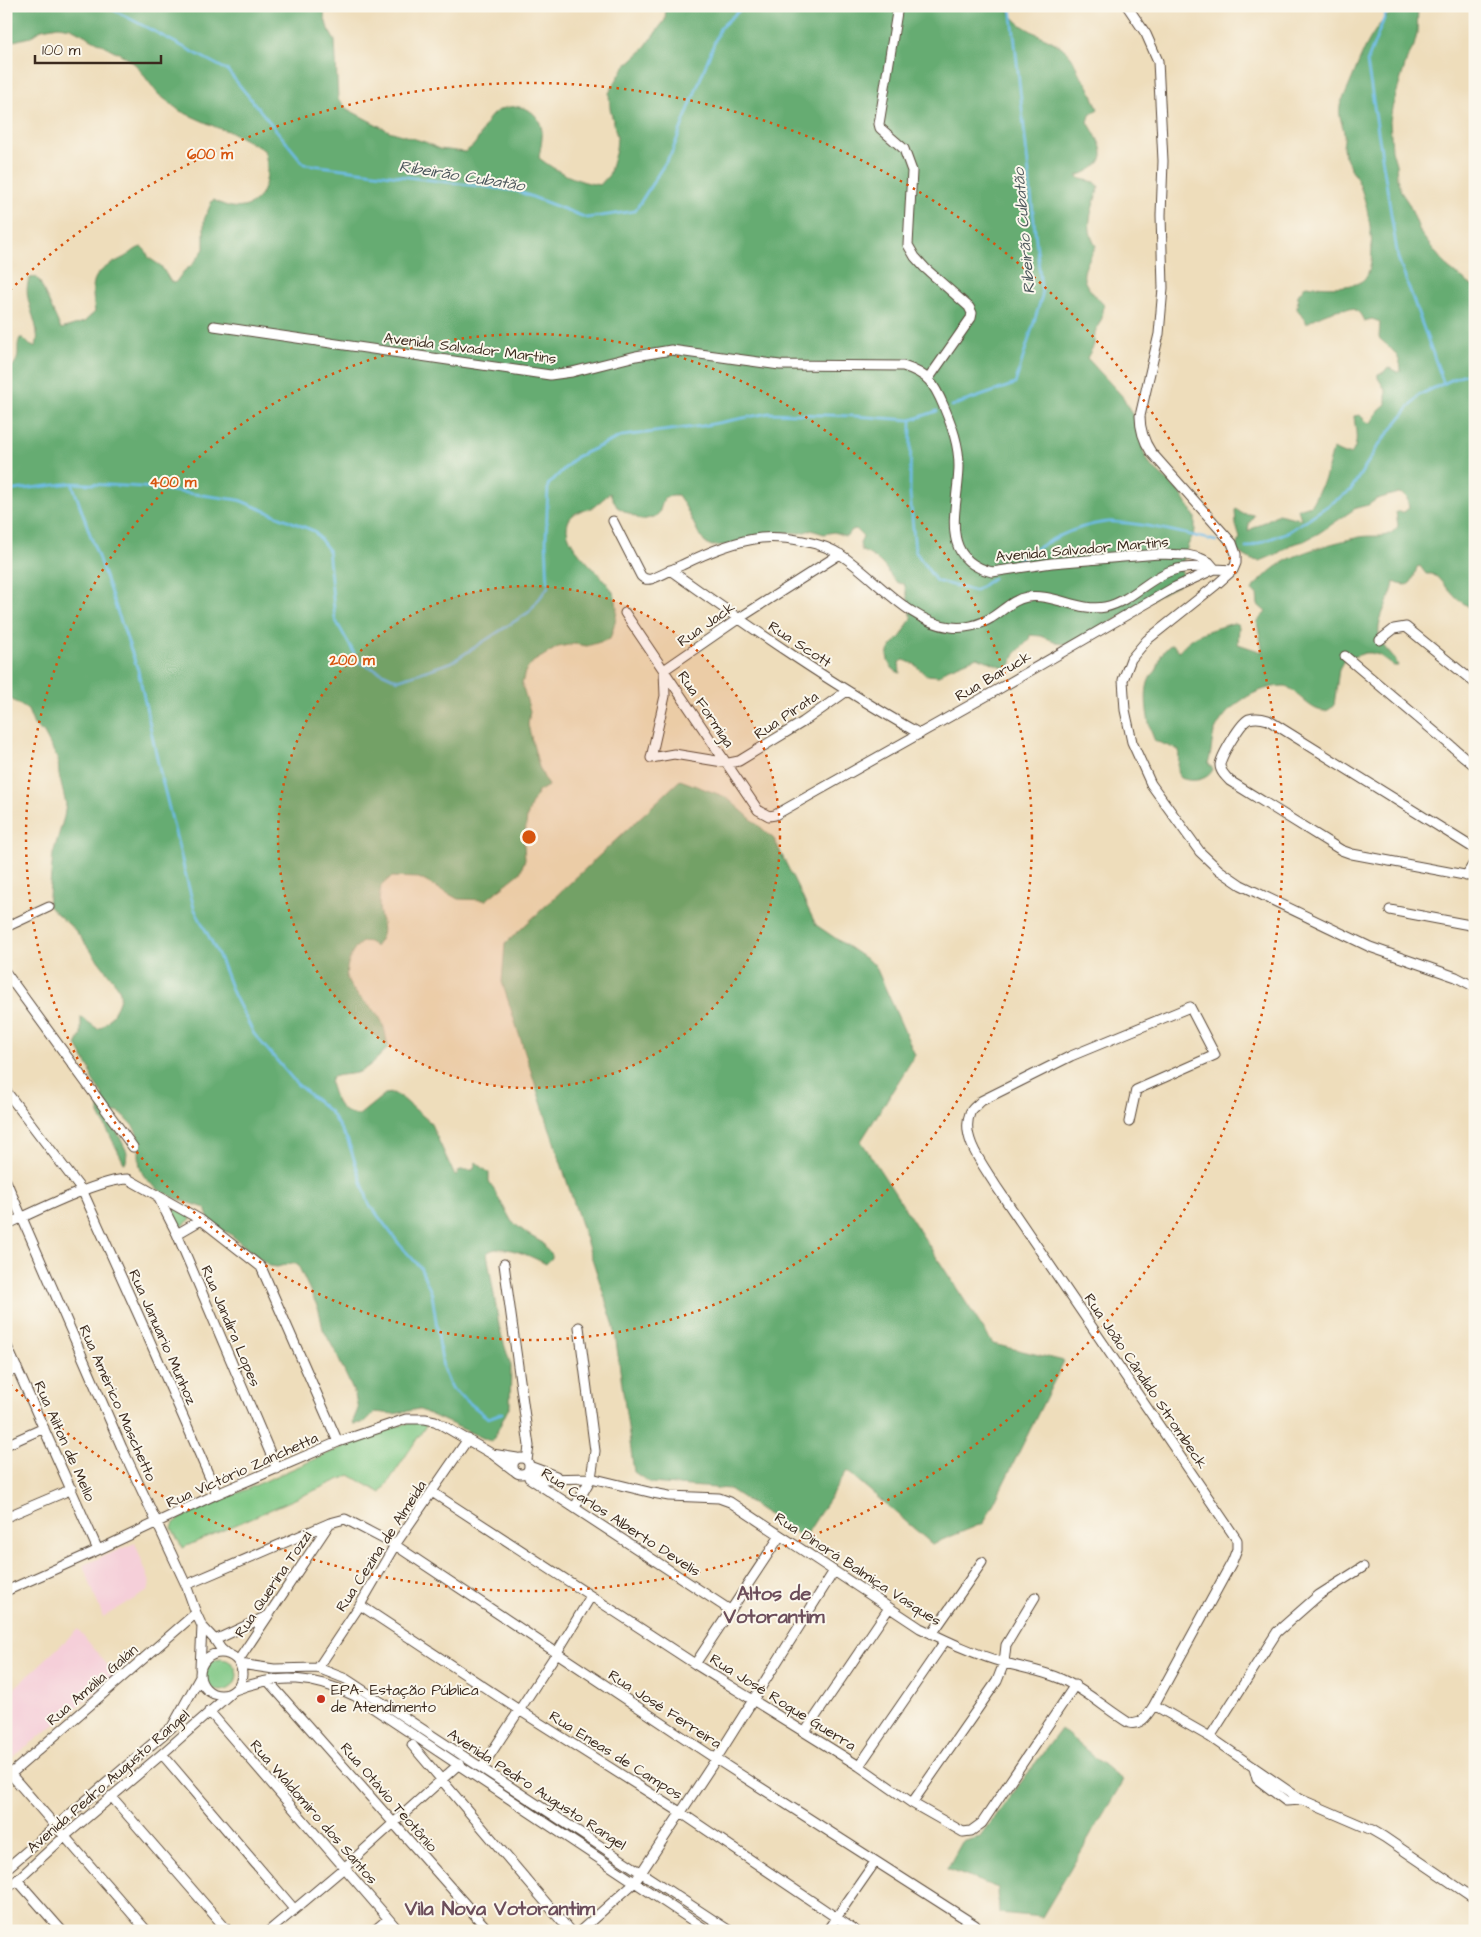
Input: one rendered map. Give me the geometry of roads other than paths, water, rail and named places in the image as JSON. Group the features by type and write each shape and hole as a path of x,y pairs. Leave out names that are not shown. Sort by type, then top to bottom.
{"street":[{"path":"898,6 879,124 880,128 904,149 912,171 908,245 915,257 925,268 969,307 972,313 971,318 928,378"},
{"path":"1128,6 1146,34 1158,61 1162,143 1163,288 1159,334 1140,416 1140,429 1150,452 1232,543 1236,554 1236,563 1233,570 1147,640 1131,659 1124,680 1125,710 1132,742 1151,784 1200,852 1219,870 1241,885 1370,947 1456,977 1475,987"},
{"name":"Avenida Salvador Martins","path":"214,326 550,375 572,372 636,356 671,350 780,365 904,366 919,371 928,378 936,390 950,423 957,444 959,466 953,523 955,538 961,553 972,564 982,570 992,572 1052,563 1159,554 1187,555 1200,558 1209,562 1215,569"},
{"path":"613,522 641,576 647,580 710,552 760,538 798,541 816,545 840,554 916,614 936,624 951,627 967,627 978,624 991,618 1012,603 1026,597 1054,599 1094,608 1105,607 1127,598 1168,572 1181,568 1215,569"},
{"name":"Rua Jack","path":"664,670 738,619 840,554"},
{"name":"Rua Baruck","path":"769,816 775,815 920,734 1173,588 1215,569 1233,570"},
{"name":"Rua Scott","path":"670,570 738,619 846,691 920,734"},
{"name":"Rua Formiga","path":"625,613 758,810 769,816"},
{"path":"1380,640 1394,629 1406,627 1475,683"},
{"path":"1345,656 1475,766"},
{"name":"Rua Pirata","path":"664,670 665,696 651,758 674,754 726,762 739,762 803,722 846,691"},
{"path":"1475,849 1268,720 1251,718 1244,722 1222,758 1220,766 1223,774 1230,781 1341,850 1363,858 1470,877 1475,861"},
{"path":"6,927 49,907"},
{"path":"1390,910 1475,926"},
{"path":"6,973 133,1147"},
{"name":"Rua João Cândido Strombeck","path":"1129,1122 1136,1090 1215,1055 1190,1007 1071,1056 981,1101 971,1111 967,1126 971,1143 996,1186 1237,1540 1237,1549 1232,1562 1154,1705"},
{"name":"Rua Januario Munhoz","path":"6,1090 83,1192 216,1494"},
{"path":"6,1225 118,1179 128,1179 200,1220 261,1267 338,1442"},
{"name":"Rua Américo Maschetto","path":"6,1181 122,1448 186,1585 202,1626 227,1654"},
{"name":"Rua Jandira Lopes","path":"157,1195 177,1234 277,1469"},
{"path":"177,1234 200,1220"},
{"path":"492,1454 518,1474 524,1465 527,1437 504,1264"},
{"path":"575,1507 591,1478 595,1451 579,1327"},
{"name":"Rua Ailton de Mello","path":"6,1344 98,1550"},
{"path":"6,1374 17,1368"},
{"name":"Rua Victório Zanchetta","path":"6,1591 216,1494 338,1442 406,1419 415,1418 435,1421 492,1454"},
{"path":"6,1445 44,1428"},
{"name":"Rua Cezina de Almeida","path":"318,1668 360,1605 395,1545 468,1439"},
{"name":"Rua Carlos Alberto Develis","path":"492,1454 524,1465 575,1507 730,1610"},
{"name":"Rua Dinorá Balmiça Vasques","path":"524,1465 543,1479 558,1477 591,1478 669,1496 719,1498 730,1502 889,1608 932,1634 1004,1662 1040,1671 1074,1685 1129,1723 1134,1724 1144,1719 1154,1705"},
{"path":"6,1517 72,1489"},
{"name":"Rua José Roque Guerra","path":"432,1492 695,1664 859,1766 912,1803 963,1832 971,1831 982,1823 1074,1685"},
{"name":"Rua José Ferreira","path":"330,1523 345,1520 395,1545 556,1654 975,1925 980,1931"},
{"path":"186,1585 330,1523"},
{"name":"Rua Querina Tozzi","path":"239,1663 267,1616 330,1523"},
{"path":"695,1664 780,1536"},
{"path":"932,1634 982,1562"},
{"path":"1210,1737 1277,1632 1319,1595 1363,1567"},
{"path":"580,1931 635,1882 641,1874 834,1571"},
{"path":"482,1767 556,1654 591,1596"},
{"path":"912,1803 997,1681 1004,1662 1006,1645 1035,1597"},
{"name":"Rua Eneas de Campos","path":"360,1605 519,1710 680,1812 856,1931"},
{"path":"805,1732 889,1608"},
{"name":"Rua Amália Galán","path":"8,1773 196,1613"},
{"path":"215,1640 267,1616"},
{"name":"Rua Américo Maschetto","path":"200,1673 202,1626"},
{"path":"859,1766 945,1640"},
{"path":"213,1654 227,1654 239,1663 242,1670 241,1681 232,1692 217,1695 211,1693 202,1683 200,1673 207,1658 213,1654"},
{"name":"Avenida Pedro Augusto Rangel","path":"239,1663 274,1669 318,1668 346,1679 369,1692 414,1724 730,1931"},
{"name":"Avenida Pedro Augusto Rangel","path":"6,1869 172,1726 200,1673"},
{"name":"Avenida Pedro Augusto Rangel","path":"6,1890 65,1836 232,1692 253,1683 288,1679 314,1680 334,1686 355,1696 708,1931"},
{"name":"Rua Otávio Teotônio","path":"268,1681 489,1931"},
{"path":"1154,1705 1210,1737 1303,1800 1378,1834 1475,1899"},
{"name":"Rua Waldomiro dos Santos","path":"209,1711 399,1931"},
{"path":"412,1745 570,1931"},
{"path":"162,1754 294,1909"},
{"path":"270,1931 345,1867 459,1764"},
{"path":"8,1773 148,1931"},
{"path":"111,1796 228,1931"},
{"path":"826,1931 875,1862"},
{"path":"18,1881 62,1931"},
{"path":"374,1931 388,1919"}],"waterway":[{"name":"Ribeirão Cubatão","path":"106,6 227,70 304,164 517,191 587,218 635,211 672,152 720,28 744,6"},
{"name":"Ribeirão Cubatão","path":"952,406 1015,384 1042,296 1011,6"},
{"path":"1389,6 1367,62 1398,258 1444,384"},
{"path":"1246,548 1288,532 1350,491 1378,446 1419,395 1462,375 1475,372"},
{"name":"Ribeirão Cubatão","path":"937,411 911,420 910,494 915,551 936,581 975,591 993,578"},
{"path":"502,1413 488,1418 451,1388 443,1368 432,1294 420,1267 400,1245 369,1204 348,1141 330,1112 297,1084 254,1034 234,995 219,956 194,908 160,772 138,670 72,483 142,487 239,500 314,531 328,549 335,619 359,662 398,680 452,662 529,612 548,587 546,540 548,485 576,457 622,436 702,426 769,413 911,420"},
{"path":"6,491 72,483"},
{"name":"Ribeirão Cubatão","path":"1013,564 1057,537 1081,527 1107,522 1171,530 1216,541"}],"place":[{"name":"EPA- Estação Pública de Atendimento","path":"321,1699"}],"district":[{"name":"Altos de Votorantim","path":"774,1604"},
{"name":"Vila Nova Votorantim","path":"500,1908"}]}
